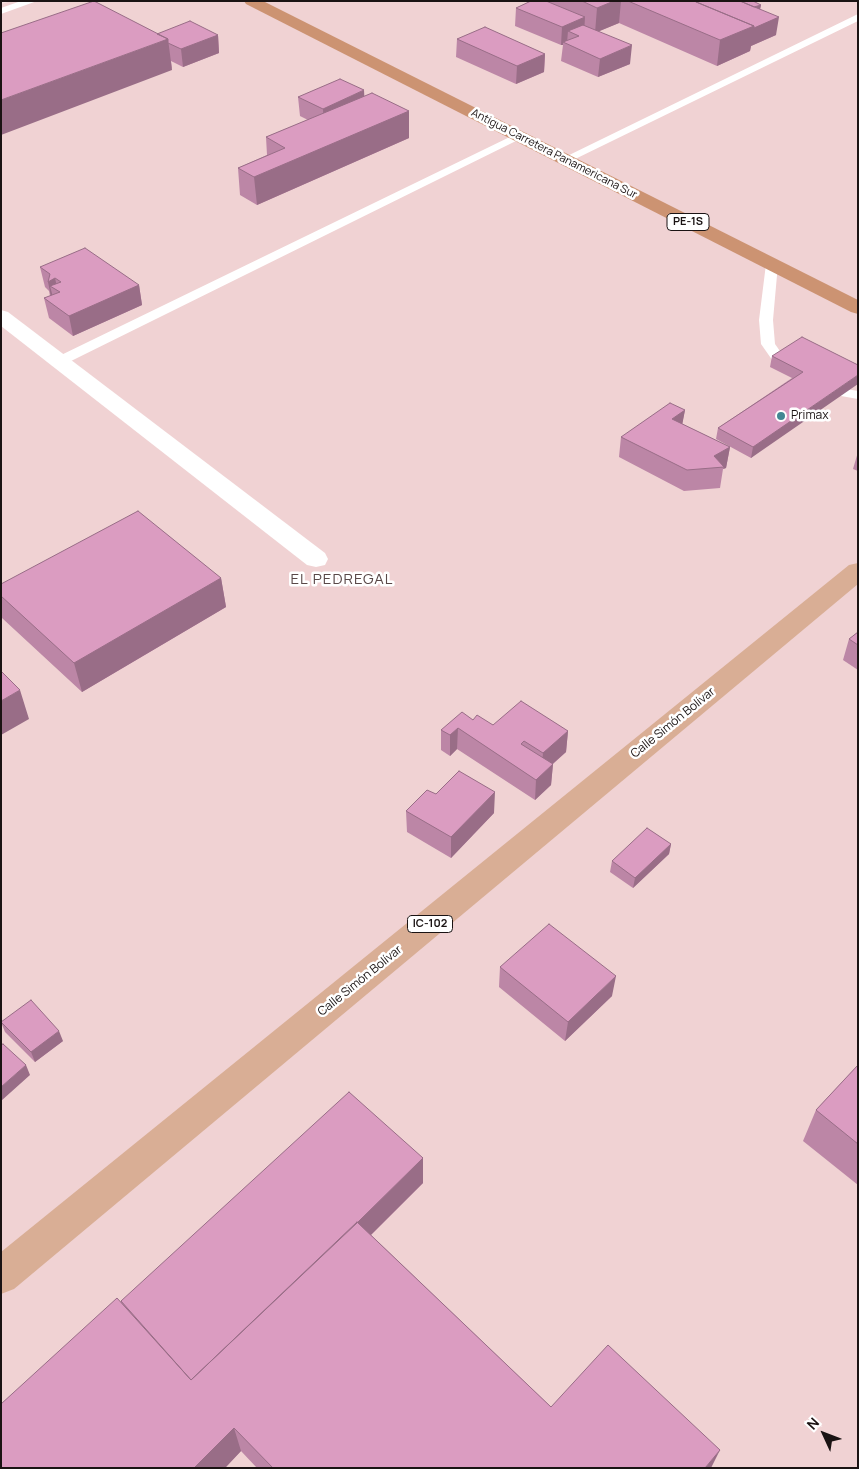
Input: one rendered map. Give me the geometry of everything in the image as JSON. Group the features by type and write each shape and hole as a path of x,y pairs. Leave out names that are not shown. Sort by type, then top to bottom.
{"highway":[{"name":"Antigua Carretera Panamericana Sur","path":"251,1 858,308"}],"main road":[{"name":"Calle Simón Bolívar","path":"1,1276 858,571"}],"street":[{"path":"1,316 316,559"}],"lane":[{"path":"1,11 32,1"},
{"path":"565,160 858,17"},
{"path":"60,361 518,136"},
{"path":"772,264 766,320 768,344 780,361"}],"shaded area":[{"path":"12,1 858,1 858,1468 1,1468 1,4"}],"building":[{"path":"94,1 168,39 1,100 1,33"},
{"path":"531,1 546,1 585,17 562,27 516,8"},
{"path":"582,1 614,1 597,8"},
{"path":"628,1 694,1 754,26 720,40"},
{"path":"740,1 779,17 754,28 754,26 696,2"},
{"path":"740,1 753,1 761,5 754,7"},
{"path":"190,21 218,35 181,49 168,43 168,39 157,34"},
{"path":"583,25 632,45 600,59 563,42 579,36 568,31"},
{"path":"485,27 545,54 517,66 457,39"},
{"path":"340,79 364,90 323,109 298,97"},
{"path":"372,93 409,111 254,177 238,168 285,148 266,137"},
{"path":"85,248 139,285 69,316 44,298 60,292 50,286 61,282 55,278 48,282 50,274 40,267"},
{"name":"Primax","path":"802,337 858,365 858,375 753,447 718,428 803,372 772,356"},
{"path":"670,403 685,410 672,419 730,447 714,456 724,467 687,470 621,437"},
{"path":"138,511 221,578 74,663 1,596 1,584"},
{"path":"858,632 858,645 849,639"},
{"path":"1,671 20,690 1,701"},
{"path":"521,701 568,731 543,753 524,741 521,744 553,764 536,780 458,728 450,735 441,730 462,712 473,720 477,715 493,725"},
{"path":"459,771 495,792 451,837 406,811 427,790 436,794"},
{"path":"647,828 671,844 635,878 612,861"},
{"path":"549,924 616,976 568,1022 500,967"},
{"path":"31,1000 59,1031 31,1052 1,1022"},
{"path":"3,1044 26,1065 1,1087 1,1045"},
{"path":"858,1065 858,1144 816,1110"},
{"path":"349,1092 423,1158 191,1380 121,1301"},
{"path":"357,1222 551,1407 608,1345 720,1450 705,1468 273,1468 234,1428 194,1468 1,1468 1,1404 117,1298 191,1380"}],"place":[{"name":"Primax","path":"781,416"}],"district":[{"name":"EL PEDREGAL","path":"342,580"}]}
